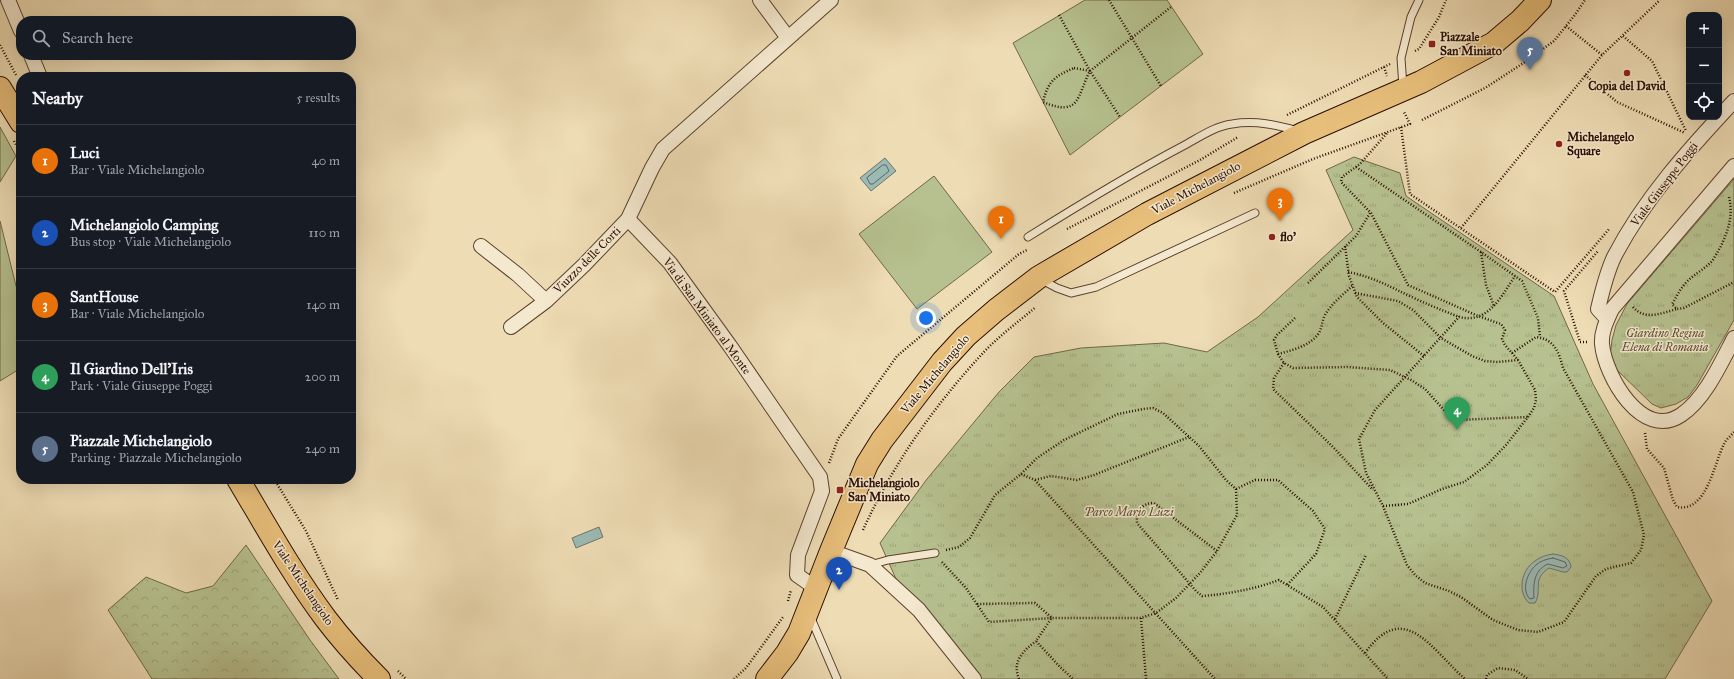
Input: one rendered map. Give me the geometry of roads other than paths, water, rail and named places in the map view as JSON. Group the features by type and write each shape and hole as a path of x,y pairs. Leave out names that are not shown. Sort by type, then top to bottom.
{"main road":[{"name":"Viale Michelangiolo","path":"767,679 800,633 831,551 867,464 882,440 914,396 966,336 996,310 1039,278 1147,214 1304,133 1403,90 1445,70 1494,43 1520,21 1540,0"},
{"path":"9,83 16,106"},
{"name":"Viale Michelangiolo","path":"241,484 302,584 326,620 356,655 387,673"}],"street":[{"path":"8,0 16,19"},
{"path":"760,0 788,38"},
{"path":"628,219 652,168 663,149 831,0"},
{"path":"33,60 38,72"},
{"name":"Viale Giuseppe Poggi","path":"1607,319 1598,309 1604,284 1614,258 1651,198 1692,138 1734,101"},
{"path":"1734,166 1612,309 1603,331 1602,342 1609,373 1624,399 1643,415 1655,420 1665,420 1680,416 1696,402 1712,378 1734,338"},
{"name":"Viuzzo delle Corti","path":"511,327 546,301 579,270 628,219"},
{"name":"Via di San Miniato al Monte","path":"628,219 670,263 730,346 820,477 822,491 798,555 797,575 816,589"},
{"name":"Viuzzo delle Corti","path":"481,246 518,275 546,301"},
{"path":"831,551 870,565 919,610 974,679"}],"lane":[{"path":"1403,90 1401,58 1411,17 1419,0"},
{"path":"1028,237 1156,160 1212,131 1231,124 1254,122 1270,124 1304,133"},
{"path":"1039,278 1071,293 1096,287 1255,213"},
{"path":"870,565 888,560 935,553"},
{"path":"808,611 836,679"}],"water":[{"path":"885,158 896,171 871,191 860,178"},
{"path":"599,527 603,537 576,548 572,538"},
{"path":"1553,554 1567,559 1571,567 1567,572 1549,568 1544,572 1540,577 1538,594 1535,603 1529,603 1525,598 1522,587 1522,581 1526,570 1539,558"}],"place":[{"name":"Piazzale San Miniato","path":"1432,44"},
{"name":"Piazzale Michelangiolo","path":"1530,70"},
{"name":"Copia del David","path":"1627,73"},
{"name":"Michelangelo Square","path":"1559,144"},
{"name":"SantHouse","path":"1280,221"},
{"name":"flo'","path":"1272,237"},
{"name":"Luci","path":"1001,239"},
{"name":"Il Giardino Dell'Iris","path":"1457,430"},
{"name":"Michelangiolo San Miniato","path":"840,490"},
{"name":"Michelangiolo Camping","path":"839,590"}],"park label":[{"name":"Giardino Regina Elena di Romania","path":"1665,340"},
{"name":"Parco Mario Luzi","path":"1129,512"}]}
